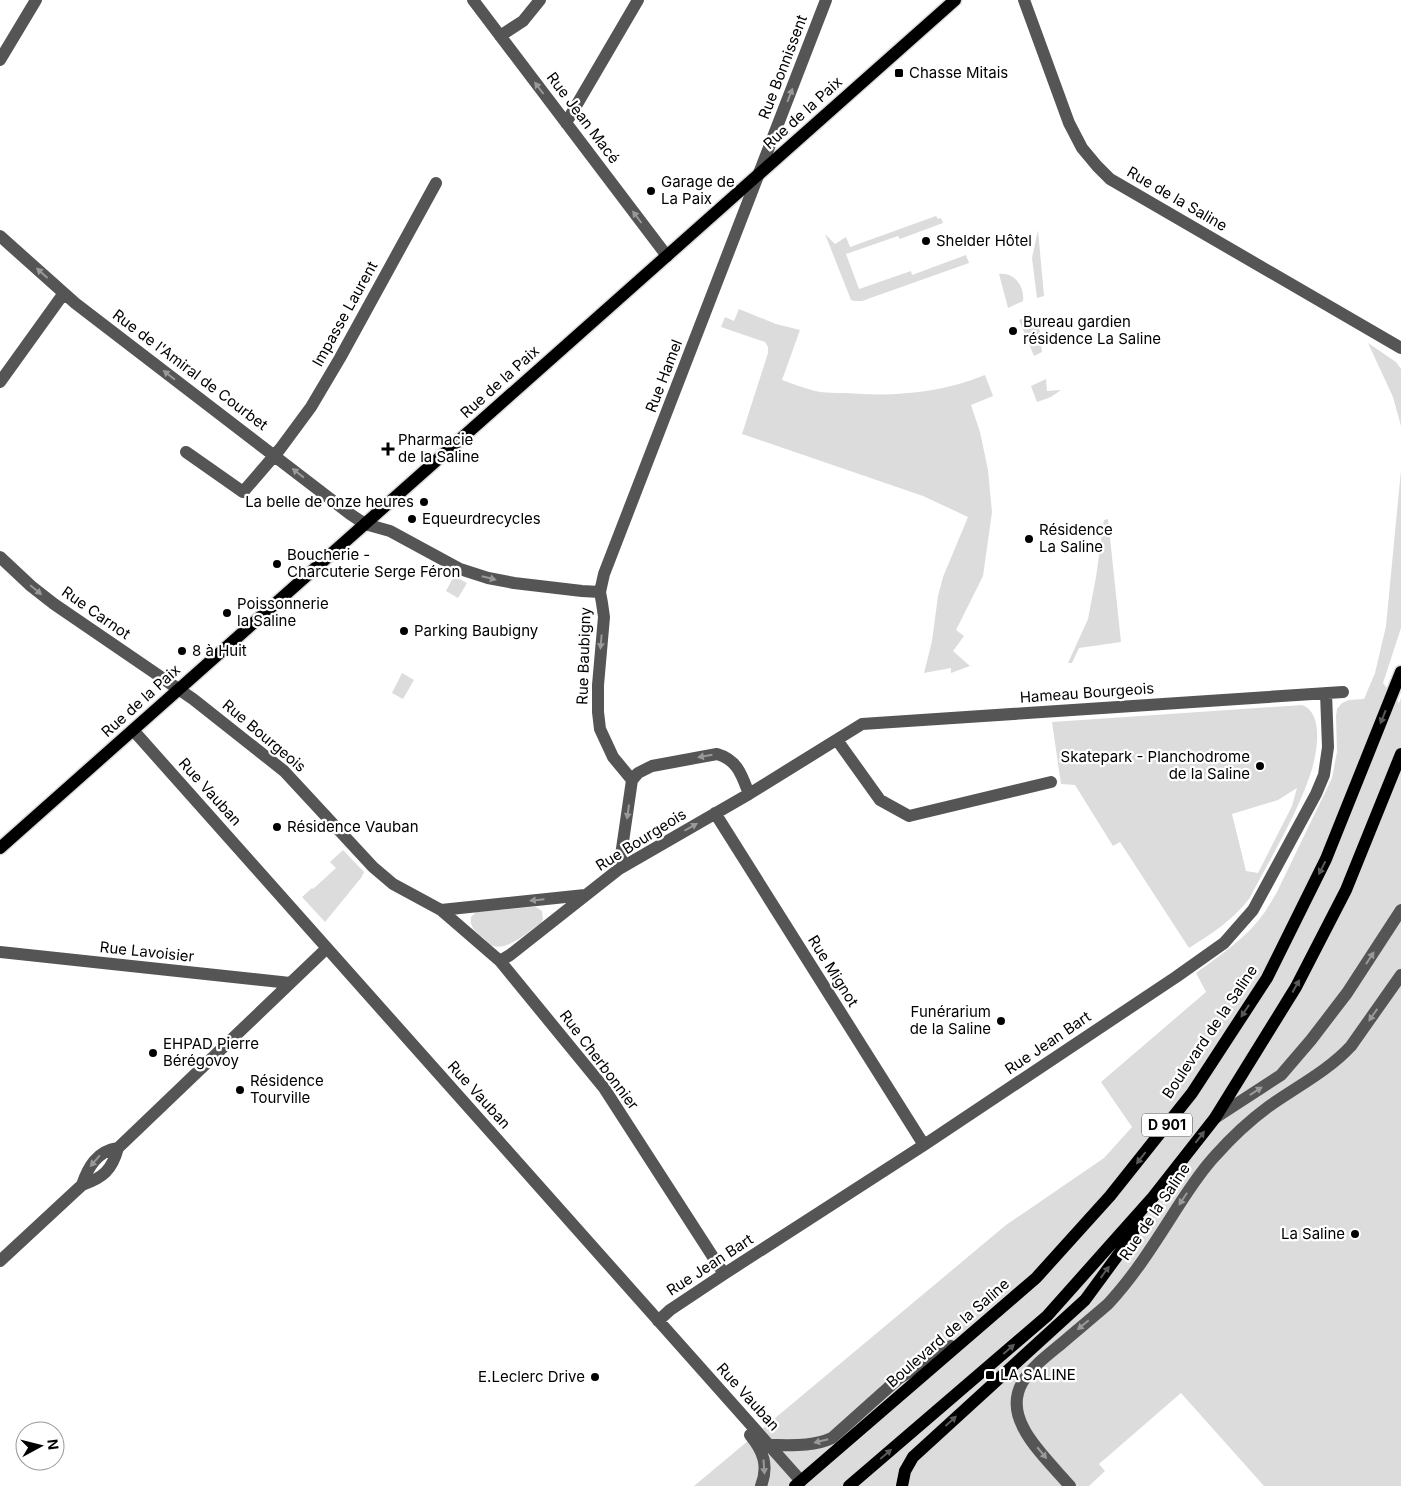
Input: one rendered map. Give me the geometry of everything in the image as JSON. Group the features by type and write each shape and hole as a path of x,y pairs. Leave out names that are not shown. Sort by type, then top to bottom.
{"main road":[{"name":"Rue de la Paix","path":"0,848 955,0"},
{"name":"Boulevard de la Saline","path":"798,1484 1036,1278 1110,1196 1192,1092 1267,978 1326,860 1401,672"},
{"name":"D 901","path":"849,1486 1047,1316 1153,1197 1215,1118 1296,986 1346,890 1401,754"},
{"path":"902,1486 913,1456 1085,1300 1129,1240 1153,1197"}],"street":[{"path":"0,60 36,0"},
{"name":"Rue Jean Macé","path":"473,0 667,256"},
{"path":"500,36 523,21 540,0"},
{"path":"566,123 638,0"},
{"name":"Rue Bonnissent","path":"760,173 826,0"},
{"name":"Rue de la Saline","path":"1024,0 1069,123 1082,148 1110,179 1401,348"},
{"name":"Rue Hamel","path":"600,592 604,574 760,173"},
{"name":"Impasse Laurent","path":"186,452 243,492 280,449 311,407 436,183"},
{"name":"Rue de l'Amiral de Courbet","path":"0,236 64,293 365,524"},
{"path":"0,382 64,293"},
{"name":"Rue Baubigny","path":"365,524 390,531 460,569 488,578 514,583 600,592 604,617 598,685 600,729 613,757 632,780"},
{"name":"Rue Carnot","path":"0,557 54,604 179,689"},
{"name":"Rue Bourgeois","path":"179,689 284,771 373,867 393,884 440,910"},
{"name":"Hameau Bourgeois","path":"715,813 862,724 1343,692"},
{"name":"Rue Jean Bart","path":"658,1321 670,1310 924,1146 1224,943 1253,910 1324,775 1328,747 1326,693"},
{"name":"Rue Vauban","path":"133,730 745,1418 798,1484"},
{"path":"837,740 880,800 909,816 1051,782"},
{"path":"619,869 632,780 638,773 652,766 718,754 726,756 734,763 749,794"},
{"name":"Rue Bourgeois","path":"500,961 619,869 715,813"},
{"name":"Rue Mignot","path":"715,813 924,1146"},
{"path":"440,910 586,895"},
{"name":"Rue Cherbonnier","path":"440,910 500,961 604,1088 724,1274"},
{"path":"1215,1118 1281,1074 1311,1040 1347,994 1401,910"},
{"path":"0,1260 82,1186 85,1175 94,1160 110,1149 118,1148 326,948"},
{"name":"Rue Lavoisier","path":"0,952 290,984"},
{"name":"Rue de la Saline","path":"1070,1486 1023,1428 1017,1403 1021,1385 1026,1375 1038,1362 1118,1294 1138,1268 1199,1175 1227,1142 1268,1107 1331,1065 1344,1053 1401,975"},
{"path":"769,1446 807,1444 826,1441 832,1438 898,1379 974,1332"},
{"path":"745,1418 746,1431 759,1447 765,1465 761,1486"}],"shaded area":[{"path":"936,216 938,219 941,218 943,223 900,239 898,236 846,254 859,289 911,271 912,275 966,255 969,263 862,301 851,300 825,234 835,244 846,237 850,247"},
{"path":"1038,230 1044,296 1037,298 1032,258"},
{"path":"999,274 1009,275 1017,281 1022,290 1023,301 1008,308"},
{"path":"739,309 776,324 800,330 782,380 815,391 899,394 934,390 985,375 993,396 971,405 980,432 988,470 992,512 983,576 956,630 964,636 953,651 970,666 951,673 951,668 924,673 932,641 938,596 943,577 968,517 923,496 742,434 768,353 768,347 765,342 721,327 725,317 734,321"},
{"path":"1026,317 1029,326 1039,323 1042,352 1034,356 1019,320"},
{"path":"1368,343 1396,362 1401,369 1401,426 1393,397"},
{"path":"1046,379 1047,391 1061,390 1051,397 1037,402 1031,386"},
{"path":"1401,470 1401,628 1383,683 1399,703 1401,698 1401,1486 1264,1486 1181,1393 1099,1464 1105,1471 1089,1486 694,1486 1006,1225 1104,1158 1132,1127 1101,1082 1206,992 1196,973 1244,936 1265,911 1277,892 1332,778 1337,752 1337,709 1342,703 1349,700 1364,699 1375,673 1386,626"},
{"path":"1108,519 1121,642 1079,648 1072,663 1068,663 1088,619 1104,520"},
{"path":"454,576 467,583 458,598 446,591"},
{"path":"402,673 414,680 403,699 392,693"},
{"path":"1302,705 1309,710 1314,717 1317,727 1316,749 1312,770 1289,824 1243,907 1229,920 1189,948 1120,842 1113,846 1075,785 1061,784 1052,722","holes":["1297,788 1292,806 1258,873 1246,871 1232,814 1278,800"]},
{"path":"343,850 364,872 325,922 302,897 336,868 330,862"},
{"path":"536,907 542,911 543,919 541,923 505,946 491,945 474,930 471,923 471,917 476,912"}],"place":[{"name":"Chasse Mitais","path":"899,73"},
{"name":"Garage de La Paix","path":"651,191"},
{"name":"Shelder Hôtel","path":"926,241"},
{"name":"Bureau gardien résidence La Saline","path":"1013,331"},
{"name":"Pharmacie de la Saline","path":"388,449"},
{"name":"La belle de onze heures","path":"424,502"},
{"name":"Equeurdrecycles","path":"412,519"},
{"name":"Résidence La Saline","path":"1029,539"},
{"name":"Boucherie - Charcuterie Serge Féron","path":"277,564"},
{"name":"Poissonnerie la Saline","path":"227,613"},
{"name":"Parking Baubigny","path":"404,631"},
{"name":"8 à Huit","path":"182,651"},
{"name":"Skatepark - Planchodrome de la Saline","path":"1260,766"},
{"name":"Résidence Vauban","path":"277,827"},
{"name":"Funérarium de la Saline","path":"1001,1021"},
{"name":"EHPAD Pierre Bérégovoy","path":"153,1053"},
{"name":"Résidence Tourville","path":"240,1090"},
{"name":"La Saline","path":"1355,1234"},
{"name":"LA SALINE","path":"990,1375"},
{"name":"E.Leclerc Drive","path":"595,1377"}]}
